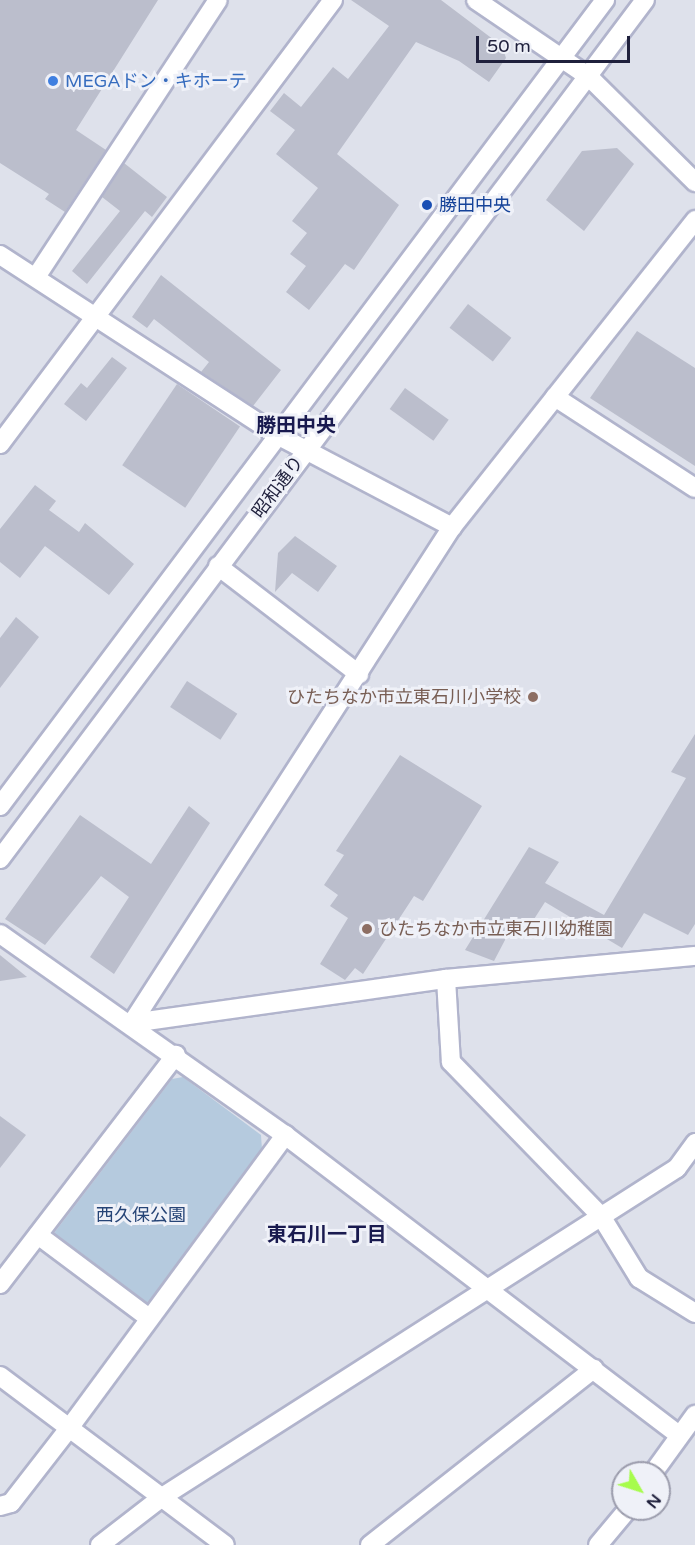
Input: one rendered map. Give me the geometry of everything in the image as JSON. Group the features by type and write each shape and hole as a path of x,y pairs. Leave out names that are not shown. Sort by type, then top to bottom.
{"street":[{"path":"36,277 218,0"},
{"path":"0,444 333,0"},
{"path":"476,0 562,56 588,76 695,182"},
{"name":"昭和通り","path":"0,806 604,0"},
{"name":"昭和通り","path":"0,859 645,0"},
{"path":"132,1023 452,527 695,220"},
{"path":"0,255 277,435 452,527"},
{"path":"555,397 695,488"},
{"path":"218,567 359,674"},
{"path":"0,934 132,1023 285,1135 679,1435"},
{"path":"132,1023 446,979 695,956"},
{"path":"446,979 451,1062 601,1216 639,1278 695,1313"},
{"path":"0,1284 176,1055"},
{"path":"0,1506 11,1503 70,1427 285,1135"},
{"path":"100,1545 162,1497 486,1287 677,1168 695,1143"},
{"path":"38,1234 149,1318"},
{"path":"370,1545 594,1369"},
{"path":"0,1376 225,1545"},
{"path":"661,1461 695,1415"},
{"path":"598,1545 618,1521"}],"green space":[{"name":"西久保公園","path":"183,1077 261,1135 262,1150 148,1305 138,1305 57,1242 54,1233 172,1079"}],"building":[{"name":"MEGAドン・キホーテ","path":"0,0 158,0 76,130 106,150 65,212 45,199 49,194 0,163"},
{"path":"351,0 441,0 502,46 506,58 489,82 459,61 416,42 337,154 399,205 354,270 345,264 309,310 286,292 306,266 290,254 307,233 292,221 318,188 276,154 295,130 270,111 284,93 301,107 333,67 348,79 389,26"},
{"path":"617,148 634,164 584,231 546,200 582,151"},
{"path":"124,163 167,197 152,217 145,211 87,284 72,271 120,211 102,197"},
{"path":"161,275 281,370 253,406 201,372 209,362 154,319 147,328 132,317"},
{"path":"468,304 511,338 493,362 450,328"},
{"path":"637,331 695,368 695,466 590,398"},
{"path":"112,357 127,368 86,421 64,404 81,383 87,388"},
{"path":"177,384 240,426 185,508 122,465"},
{"path":"405,388 449,420 433,441 390,409"},
{"path":"35,485 56,501 49,510 79,532 85,523 134,564 109,595 45,546 20,578 0,562 0,529"},
{"path":"295,536 337,566 318,592 292,573 275,592 278,553"},
{"path":"16,617 39,637 0,688 0,638"},
{"path":"187,681 237,714 220,740 170,707"},
{"path":"695,734 695,924 688,935 644,913 622,948 545,902 529,927 516,919 494,961 465,950 529,847 559,862 545,883 604,915 686,778 671,772"},
{"path":"400,755 482,806 423,901 414,896 363,974 355,968 345,980 320,964 348,918 330,906 338,895 324,885 344,855 336,851"},
{"path":"189,806 210,823 114,974 90,957 129,897 101,876 45,945 5,919 80,815 151,864"},
{"path":"0,955 27,977 0,981"},
{"path":"0,1116 26,1135 0,1168"}],"place":[{"name":"MEGAドン・キホーテ","path":"53,81"},
{"name":"勝田中央","path":"427,205"},
{"name":"ひたちなか市立東石川小学校","path":"533,697"},
{"name":"ひたちなか市立東石川幼稚園","path":"367,929"}],"district":[{"name":"勝田中央","path":"296,426"},
{"name":"東石川一丁目","path":"327,1235"}]}
